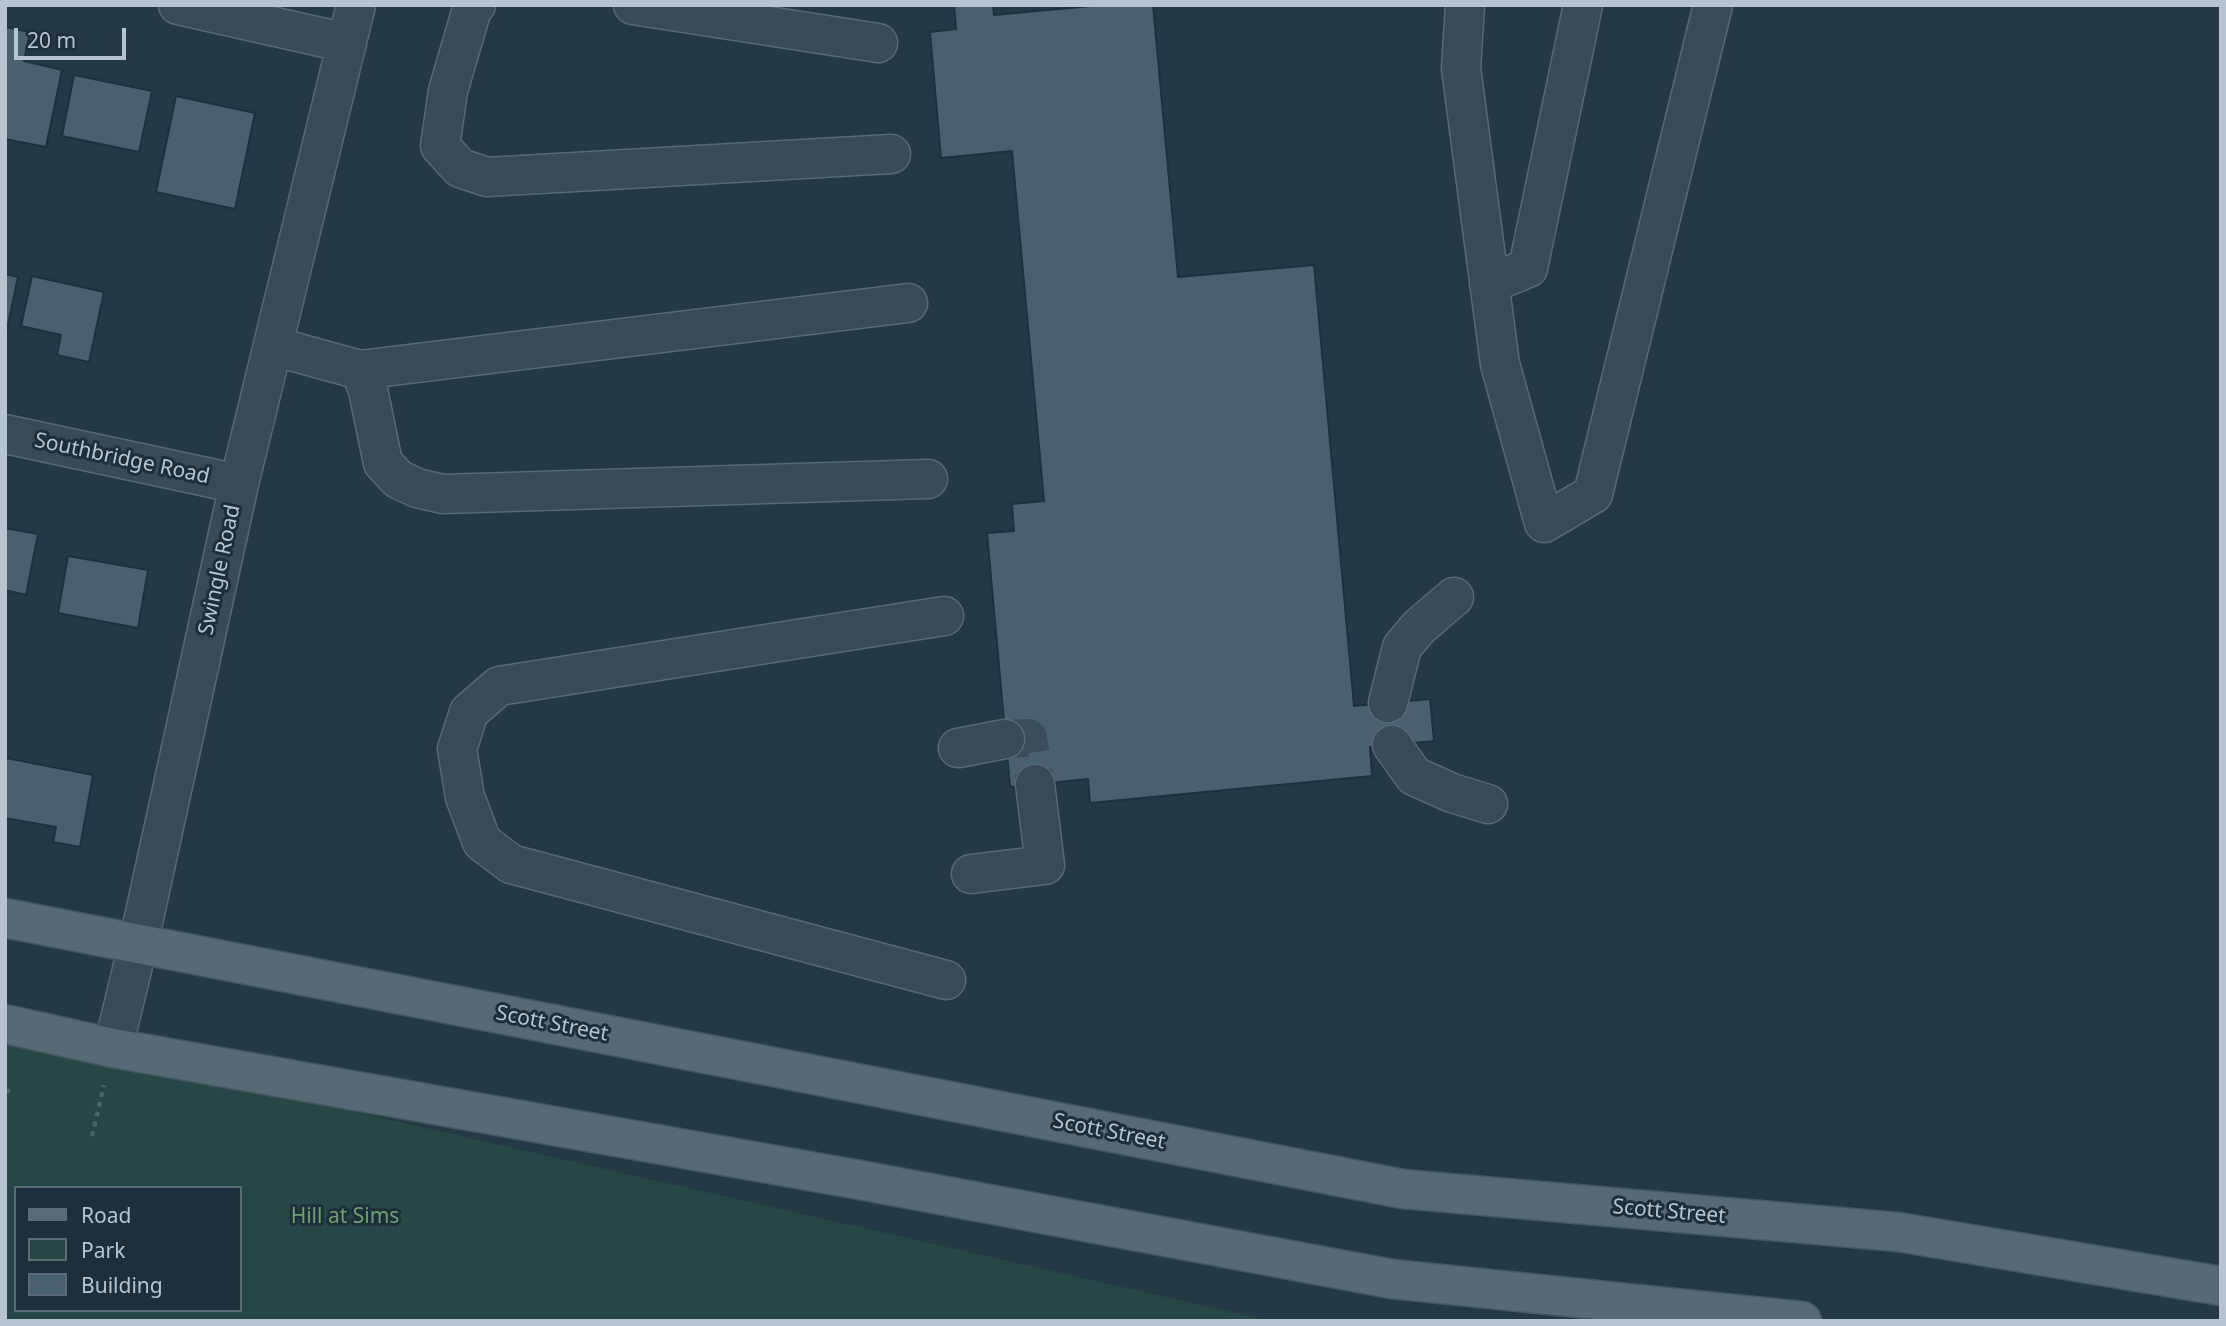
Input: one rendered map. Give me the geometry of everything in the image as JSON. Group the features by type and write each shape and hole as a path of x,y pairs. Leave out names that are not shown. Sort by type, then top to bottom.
{"main road":[{"name":"Scott Street","path":"5,918 1403,1189 1898,1232 2221,1286"},
{"path":"5,1024 113,1048 846,1178 1392,1279 1802,1321"}],"street":[{"path":"178,5 347,43"},
{"name":"Swingle Road","path":"113,1048 239,484 356,5"},
{"path":"476,5 471,9 447,91 440,146 460,168 486,177 891,154"},
{"path":"633,5 877,43"},
{"path":"1465,5 1461,68 1500,364 1544,523 1593,494 1713,5"},
{"path":"1489,284 1528,268 1583,5"},
{"path":"273,346 360,370 908,303"},
{"path":"360,370 368,390 383,463 398,479 417,488 443,494 928,479"},
{"name":"Southbridge Road","path":"5,434 239,484"},
{"path":"1388,703 1402,647 1419,627 1454,597"},
{"path":"944,616 499,686 468,712 457,749 465,797 482,842 512,864 946,980"},
{"path":"958,748 1005,739"},
{"path":"1392,745 1414,776 1452,793 1488,804"},
{"path":"971,874 1045,864 1035,784"}],"path":[{"path":"92,1136 113,1048"}],"green space":[{"name":"Hill at Sims","path":"5,1032 1271,1321 5,1321"}],"building":[{"path":"954,5 993,5 994,15 1102,5 1153,5 1178,277 1314,265 1354,706 1430,699 1434,741 1370,747 1372,776 1090,803 1088,779 1010,787 987,533 1014,531 1012,504 1044,501 1012,151 941,158 930,32 956,29"},
{"path":"5,27 30,32 24,61 62,70 46,147 5,139"},
{"path":"74,75 152,91 139,152 62,136"},
{"path":"176,96 255,113 235,209 156,192"},
{"path":"5,274 18,277 5,339"},
{"path":"32,276 104,292 89,362 57,355 61,335 21,326"},
{"path":"5,528 38,534 26,595 5,590"},
{"path":"68,556 148,570 138,628 58,613"},
{"path":"6,758 93,775 80,847 53,842 56,827 5,818"}],"tunnel":[{"path":"1005,739 1028,738 1035,784"}]}
